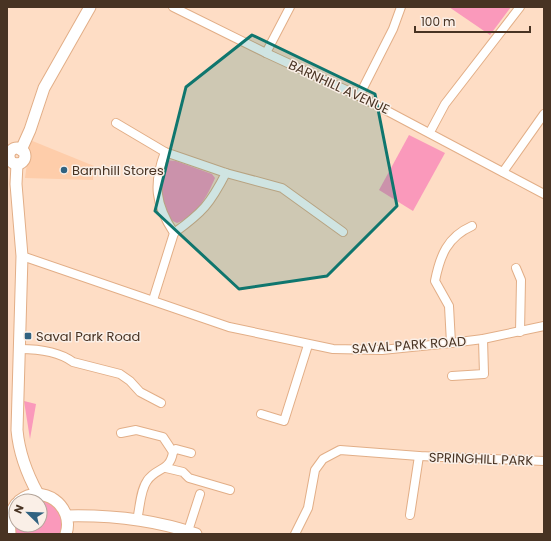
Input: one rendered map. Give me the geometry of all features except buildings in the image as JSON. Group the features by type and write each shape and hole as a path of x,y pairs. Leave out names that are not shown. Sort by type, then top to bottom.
{"main road":[{"path":"38,493 24,463 19,446 18,430 22,256 16,184 17,164 10,161 13,150 30,130 44,88 90,7"},
{"path":"18,493 24,463"},
{"path":"48,496 58,502 67,516 68,525 66,534"},
{"path":"67,516 108,516 137,520 192,533"}],"street":[{"name":"BARNHILL AVENUE","path":"173,7 266,53 359,96 430,132 544,194"},
{"path":"266,53 290,7"},
{"path":"359,96 392,29 401,7"},
{"path":"430,132 445,104 520,7"},
{"path":"503,172 544,114"},
{"path":"116,123 165,152 226,173 282,188 343,232"},
{"path":"165,152 157,177 157,190 160,206 166,220 174,232"},
{"path":"153,300 174,232 203,211 226,173"},
{"path":"451,343 449,306 435,282 437,272 450,240 461,231 472,226"},
{"name":"SAVAL PARK ROAD","path":"22,256 229,327 308,345 357,350 451,343 483,339 544,326"},
{"path":"516,268 521,280 520,332"},
{"path":"452,376 484,374 483,339"},
{"path":"262,414 284,421 308,345"},
{"path":"20,349 40,349 73,362 116,372 130,381 140,392 161,403"},
{"path":"121,433 136,430 163,437 173,452 172,459 166,468 147,480 143,490 137,520"},
{"path":"173,452 176,449 191,453"},
{"name":"SPRINGHILL PARK","path":"295,534 308,508 316,470 322,459 340,450 419,456 544,461"},
{"name":"SPRINGHILL PARK","path":"410,515 419,456"},
{"path":"166,468 183,472 190,478 230,490"},
{"path":"192,533 200,494"}],"highlighted area":[{"path":"252,35 375,94 397,206 327,276 239,289 155,211 186,87"}],"shaded area":[{"path":"449,7 511,7 490,35"},
{"path":"409,135 445,153 413,211 379,190"},
{"path":"30,140 94,166 93,180 25,178"},
{"path":"166,160 176,161 212,174 215,178 205,198 196,210 184,220 177,223 170,219 162,204 160,185 163,167"},
{"path":"24,401 36,404 30,439"},
{"path":"48,502 51,502 62,513 62,534 16,534 48,533"}],"place":[{"name":"Barnhill Stores","path":"64,170"},
{"name":"Saval Park Road","path":"28,336"}]}
